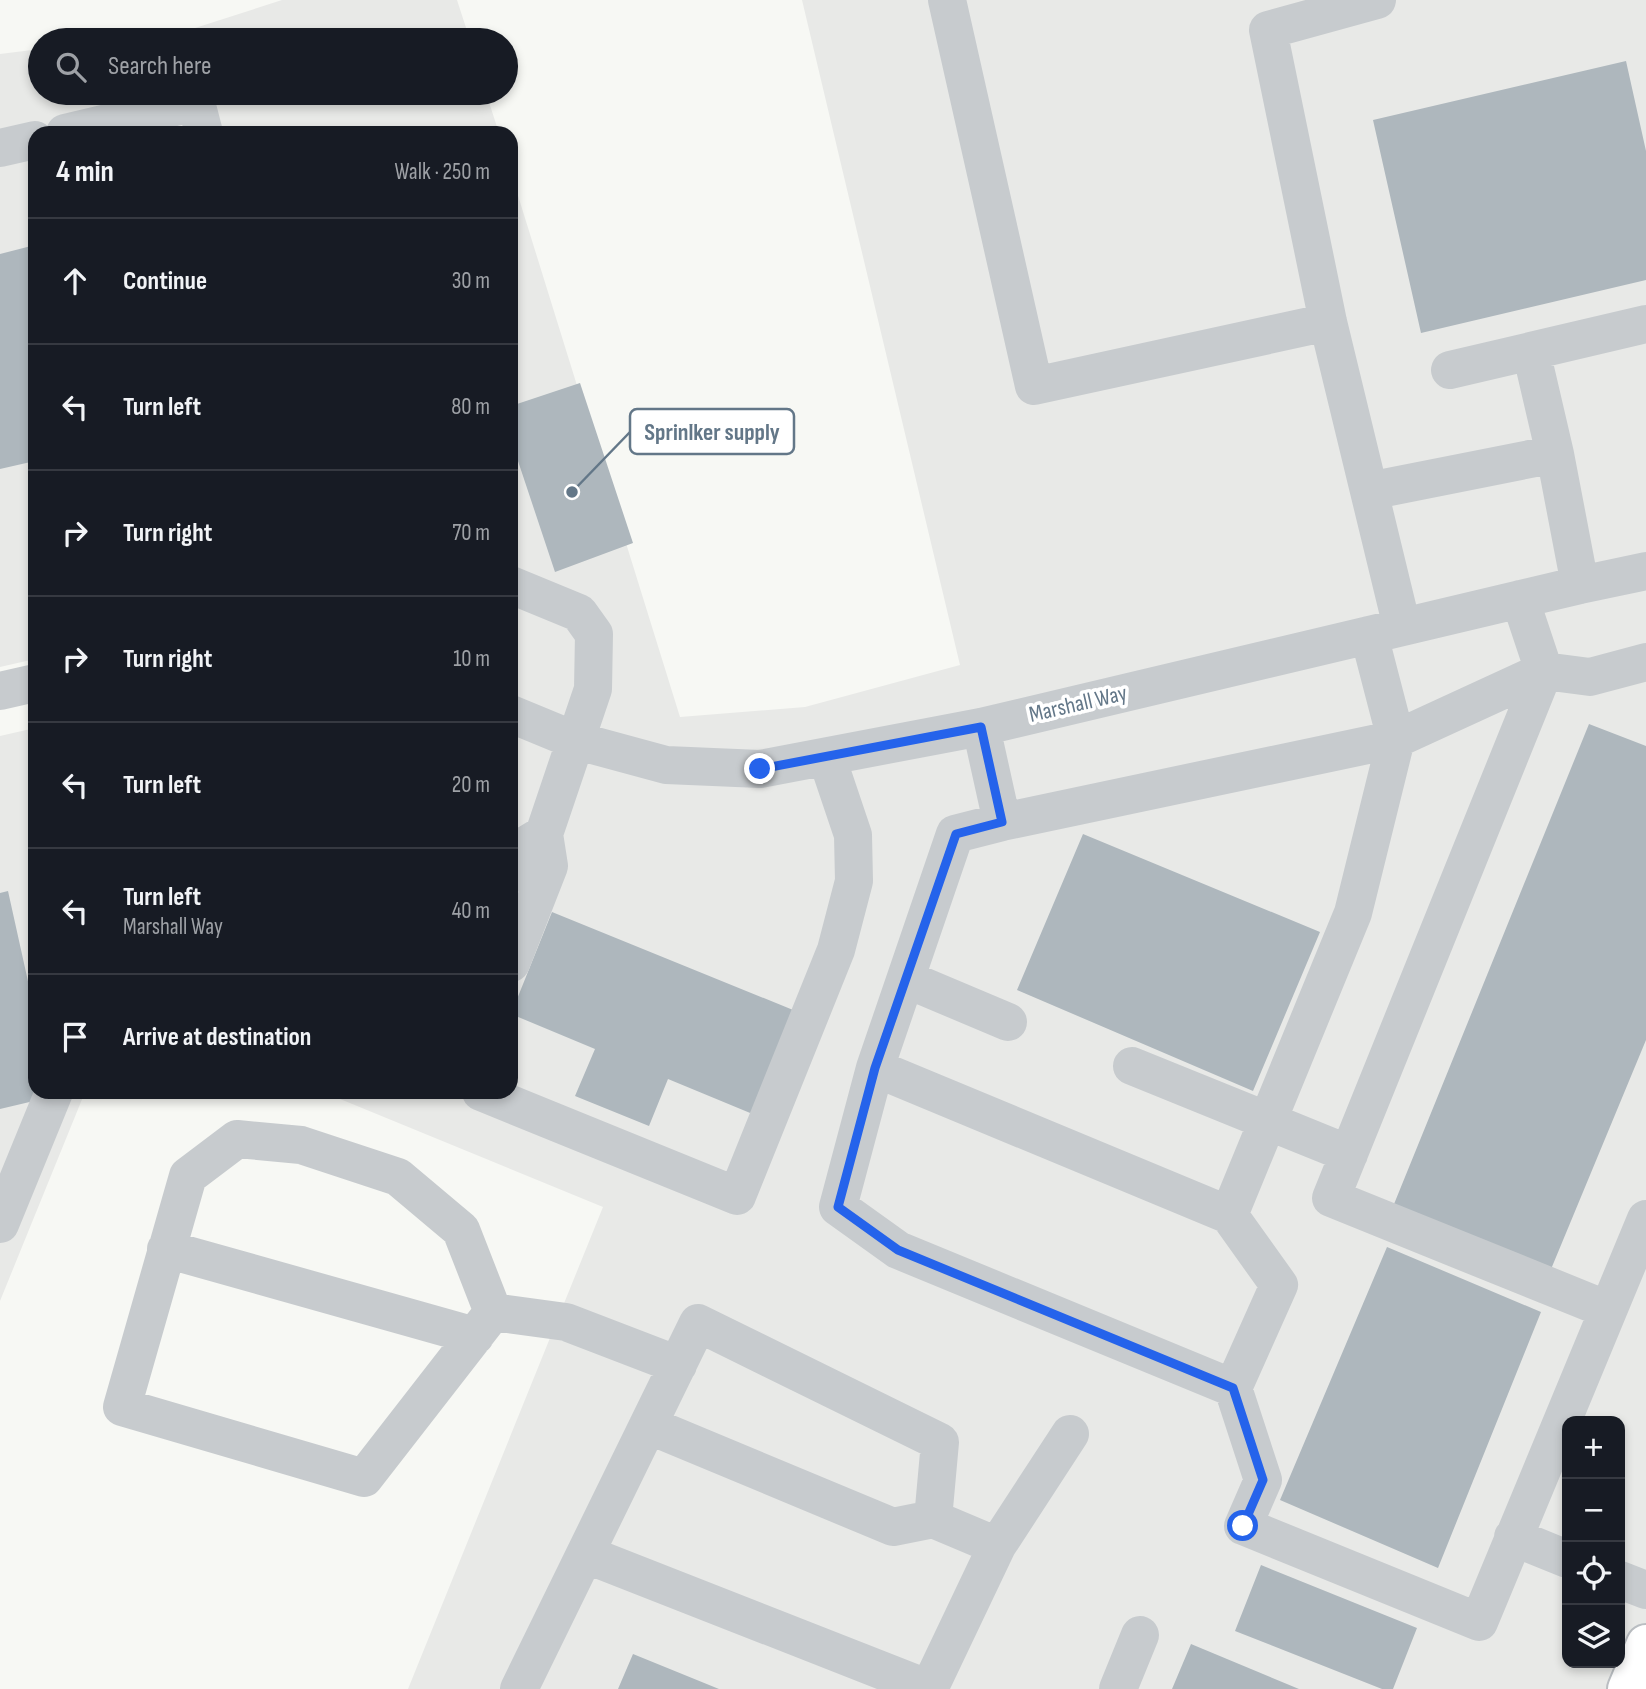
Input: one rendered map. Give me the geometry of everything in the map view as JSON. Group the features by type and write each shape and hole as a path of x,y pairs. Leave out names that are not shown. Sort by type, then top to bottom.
{"main road":[{"path":"1627,1689 1646,1644"}],"street":[{"path":"947,0 1034,386 1328,322"},
{"path":"1229,1215 1353,913 1396,739 1369,491 1328,322 1268,30 1377,0"},
{"path":"95,126 183,105"},
{"path":"197,105 202,126"},
{"path":"0,148 28,142"},
{"path":"1450,370 1646,324"},
{"path":"1531,351 1555,454 1580,585"},
{"path":"1369,491 1555,454"},
{"name":"Marshall Way","path":"518,717 575,740 666,765 760,769 981,727 1646,571"},
{"path":"518,588 579,613 594,634 593,689 544,834 549,866 518,945"},
{"path":"1520,599 1544,671 1331,1198 1608,1310"},
{"path":"1233,1388 898,1250 838,1207 875,1068 956,834 1396,739 1544,671 1590,677 1646,662"},
{"path":"0,691 28,685"},
{"path":"981,727 1002,822"},
{"path":"498,1099 737,1196 836,950 854,881 853,835 827,758"},
{"path":"518,856 521,848 544,834"},
{"path":"906,979 1008,1022"},
{"path":"1132,1066 1349,1154"},
{"path":"875,1068 1229,1215 1279,1284 1233,1388 1263,1480 1243,1526 1479,1622 1646,1219"},
{"path":"0,1224 51,1099"},
{"path":"237,1139 301,1145 398,1177 461,1230 484,1324 363,1478 122,1406 188,1176 237,1139"},
{"path":"166,1249 484,1324 566,1322 678,1365"},
{"path":"519,1689 698,1323 940,1442 933,1519"},
{"path":"648,1425 893,1527 933,1519 997,1546"},
{"path":"586,1554 929,1689 997,1546 1070,1434"},
{"path":"1513,1537 1562,1557"},
{"path":"1625,1582 1646,1590"},
{"path":"1118,1689 1140,1635"}],"shaded area":[{"path":"282,0 457,0 466,28 195,28"},
{"path":"802,0 1646,0 1646,1689 408,1689 603,1207 340,1099 518,1099 518,196 680,717 805,707 960,665"},
{"path":"28,50 28,105 490,105 497,126 28,126 28,661 0,667 0,54"},
{"path":"28,730 28,1099 82,1099 0,1301 0,736"}],"building":[{"path":"1626,61 1646,151 1646,280 1421,333 1373,120"},
{"path":"28,247 28,463 0,469 0,254"},
{"path":"580,383 633,543 555,572 518,461 518,404"},
{"path":"1589,724 1646,746 1646,1040 1549,1274 1392,1209"},
{"path":"1083,834 1320,932 1253,1091 1017,990"},
{"path":"8,891 28,981 28,1099 38,1100 0,1109 0,893"},
{"path":"552,912 798,1012 755,1115 668,1079 649,1126 575,1096 595,1049 518,1017 518,997"},
{"path":"1387,1247 1541,1312 1438,1568 1280,1500"},
{"path":"1261,1565 1417,1628 1393,1689 1382,1689 1235,1631"},
{"path":"1191,1644 1299,1689 1172,1689"},
{"path":"633,1654 719,1689 618,1689"}],"place":[{"name":"Sprinlker supply","path":"572,492"}],"route":[{"path":"760,769 981,727 1002,822 956,834 875,1068 838,1207 898,1250 1233,1388 1263,1480 1243,1526"}]}
